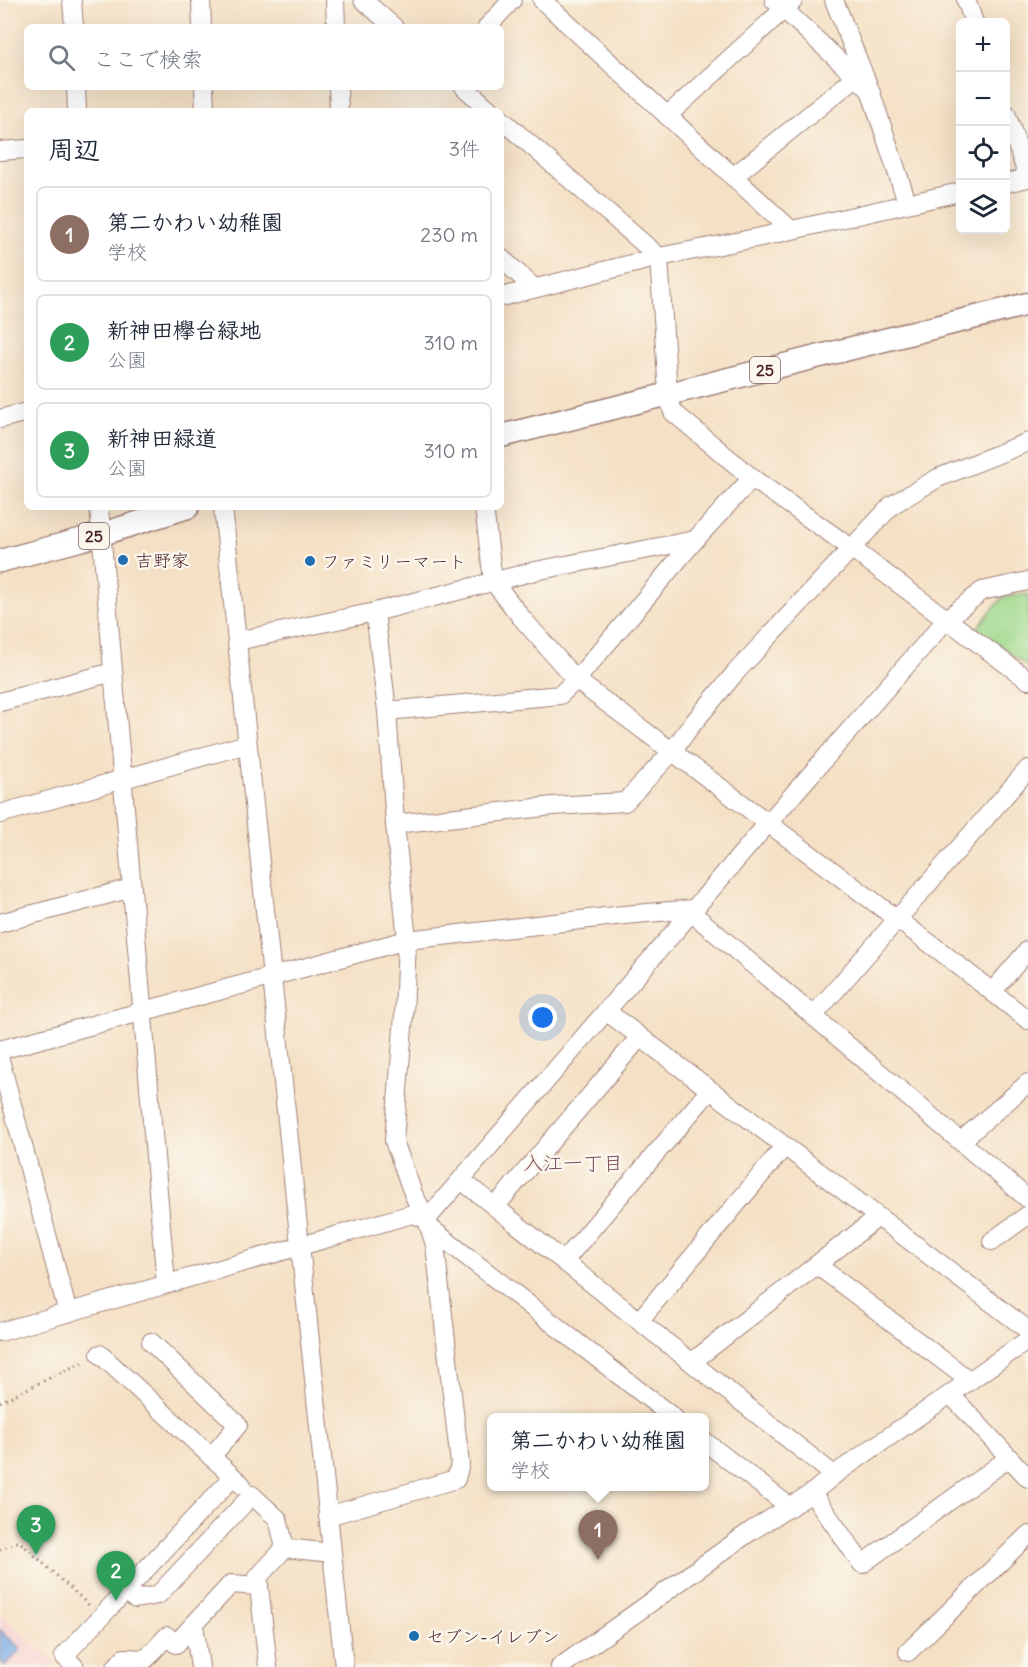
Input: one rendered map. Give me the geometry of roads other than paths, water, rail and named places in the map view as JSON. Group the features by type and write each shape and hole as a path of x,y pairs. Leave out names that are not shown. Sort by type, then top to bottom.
{"main road":[{"name":"25","path":"504,435 1028,304"},
{"name":"25","path":"0,561 102,534 178,510"}],"street":[{"path":"72,0 74,24"},
{"path":"201,0 202,24"},
{"path":"335,0 336,24"},
{"path":"363,0 391,24"},
{"path":"490,24 512,0"},
{"path":"542,0 789,229"},
{"path":"834,0 870,90 907,202"},
{"path":"966,0 973,18"},
{"path":"667,116 784,3 870,90"},
{"path":"733,177 856,77"},
{"path":"76,90 77,108"},
{"path":"204,90 205,108"},
{"path":"338,90 339,108"},
{"path":"467,90 488,108"},
{"path":"504,122 659,257 668,394 673,412 752,478 851,548 1028,680"},
{"path":"1010,126 1028,178 1010,182"},
{"path":"0,151 24,148"},
{"path":"504,296 659,257 761,237 907,202 956,193"},
{"path":"504,261 534,288"},
{"path":"0,419 24,413"},
{"path":"395,824 553,806 625,802 672,752 736,672 892,505 938,478 1028,442"},
{"path":"387,711 560,695 576,680 695,540 752,478"},
{"path":"99,510 166,1284"},
{"path":"223,510 344,1667"},
{"path":"484,510 493,581 576,680 897,919 1028,1020"},
{"path":"237,641 375,612 535,571 695,540"},
{"path":"428,1223 461,1180 768,822 947,619 982,591 1028,581"},
{"path":"328,1516 456,1479 460,1464 435,1245 394,1141 404,1015 406,940 387,711 375,612"},
{"path":"0,702 114,672"},
{"path":"0,814 248,744"},
{"path":"813,1016 1028,769"},
{"path":"0,923 132,888"},
{"path":"0,1050 406,940 624,915 693,911 1028,1198"},
{"path":"992,992 1028,950"},
{"path":"606,1011 1028,1330"},
{"path":"495,1207 640,1037"},
{"path":"0,1060 68,1313"},
{"path":"960,1141 1028,1083"},
{"path":"564,1261 710,1090"},
{"path":"639,1321 785,1146"},
{"path":"461,1180 834,1475"},
{"path":"0,1332 412,1214 428,1223 668,1413"},
{"path":"992,1241 1028,1215"},
{"path":"692,1362 878,1217"},
{"path":"816,1265 970,1381"},
{"path":"560,1667 751,1531 812,1493 834,1475 1028,1340"},
{"path":"151,1342 238,1425 212,1456"},
{"path":"100,1354 278,1519 285,1548"},
{"path":"951,1395 1028,1478"},
{"path":"709,1444 790,1507"},
{"path":"812,1493 862,1564 1010,1458"},
{"path":"75,1667 64,1656 233,1477"},
{"path":"126,1590 135,1599 158,1595 252,1495"},
{"path":"908,1652 1028,1535"},
{"path":"285,1548 332,1553"},
{"path":"268,1667 258,1577 285,1548"},
{"path":"116,1667 124,1658 146,1659 167,1636 176,1644 231,1584 259,1586"},
{"path":"194,1624 200,1667"}],"water":[{"path":"0,1630 21,1649 5,1666 0,1661"}],"place":[{"name":"吉野家","path":"123,560"},
{"name":"ファミリーマート","path":"310,561"},
{"name":"新神田緑道","path":"36,1555"},
{"name":"第二かわい幼稚園","path":"598,1560"},
{"name":"新神田欅台緑地","path":"116,1601"},
{"name":"セブン-イレブン","path":"414,1636"}],"district":[{"name":"入江一丁目","path":"573,1162"}]}
